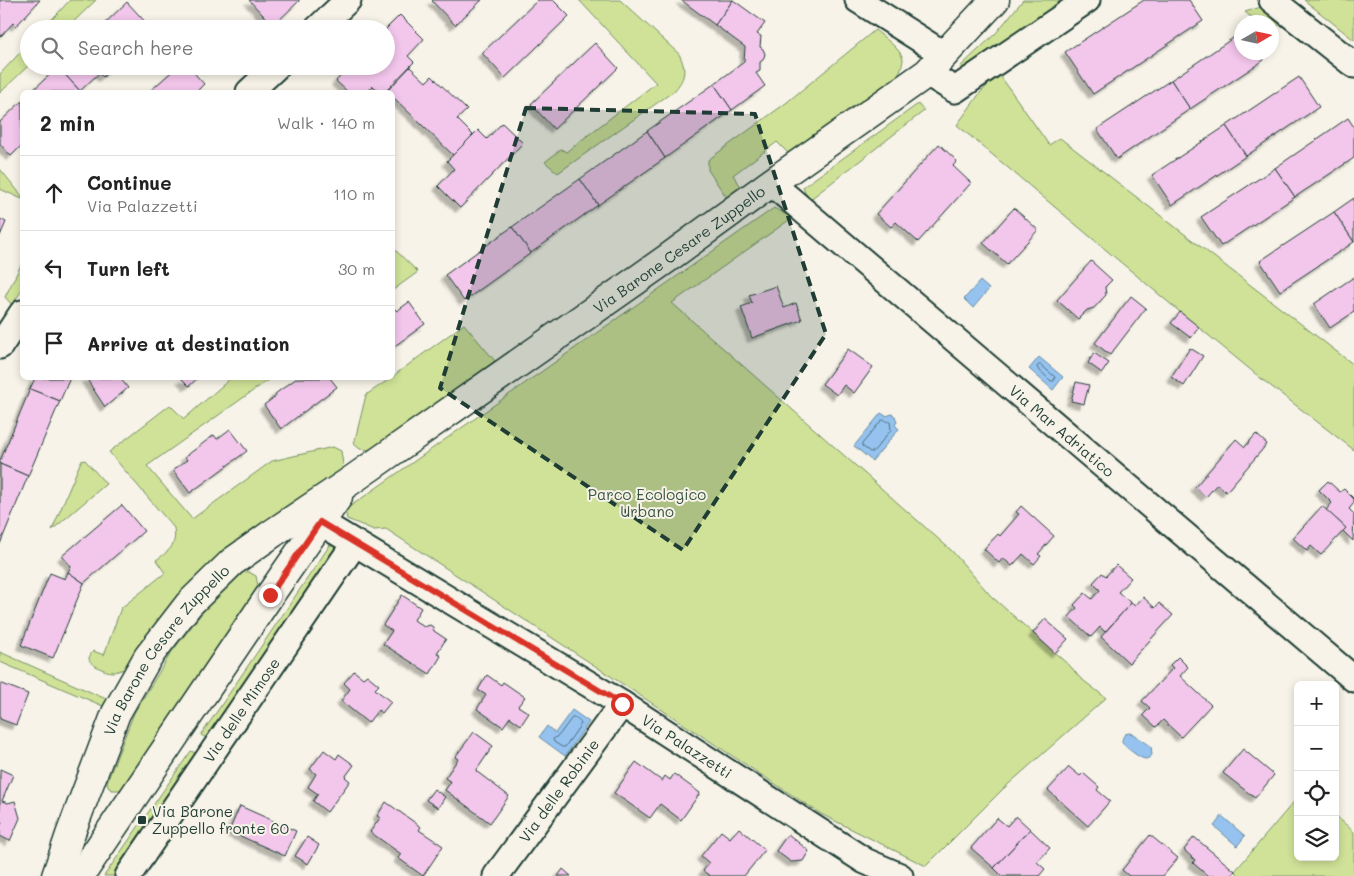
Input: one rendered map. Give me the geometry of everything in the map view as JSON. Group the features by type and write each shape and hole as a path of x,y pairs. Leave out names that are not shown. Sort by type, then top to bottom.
{"main road":[{"name":"Via Barone Cesare Zuppello","path":"56,876 116,713 148,657 189,604 232,562 668,258 936,64 994,0"},
{"name":"Via Barone Cesare Zuppello","path":"80,876 349,482"}],"street":[{"path":"327,20 348,0"},
{"path":"858,0 936,64 956,90 1087,0"},
{"path":"1272,0 1354,65"},
{"path":"251,90 267,75"},
{"name":"Via Mar Adriatico","path":"771,183 1354,679"},
{"path":"0,346 20,317"},
{"name":"Via Palazzetti","path":"320,522 622,704 860,869 900,876"},
{"name":"Via delle Mimose","path":"128,876 355,543"},
{"name":"Via delle Robinie","path":"496,876 622,704"}],"highlighted area":[{"path":"526,108 755,114 826,334 683,550 440,388"}],"green space":[{"path":"70,0 96,0 75,20 51,20"},
{"path":"579,0 620,0 679,54 684,74 674,91 558,173 545,162 561,149 566,152 656,83"},
{"path":"1023,0 1071,0 962,74 960,67 996,33"},
{"path":"1304,0 1354,0 1354,40"},
{"path":"1261,7 1272,15 1249,15 1245,12"},
{"path":"875,30 902,55 902,64 897,78 790,155 777,142 733,175 742,188 727,198 708,170 708,160 786,103"},
{"path":"20,53 20,74 0,93 0,74"},
{"path":"999,74 1049,145 1060,138 1354,365 1354,450 1263,380 957,125 980,93"},
{"path":"918,104 924,111 808,201 803,187"},
{"path":"0,169 20,194 20,198 0,189"},
{"name":"Parco Ecologico Urbano","path":"774,208 792,218 672,303 952,551 991,596 1072,668 1079,677 1106,698 1003,789 926,866 821,814 386,529 374,530 347,519 345,510"},
{"path":"395,250 418,272 395,289"},
{"path":"20,267 20,293 12,305 5,297"},
{"path":"464,324 495,361 371,450 360,449 354,444 366,395 388,380 395,380 395,375"},
{"path":"229,380 268,380 147,466 192,519 272,461 333,447 341,451 343,464 340,474 132,666 119,671 109,672 91,663 89,658 93,651 104,655 121,608 165,573 156,560 171,547 175,534 174,528 109,452 170,405 184,419"},
{"path":"85,460 106,484 52,530 81,461"},
{"path":"330,545 336,547 338,552 212,741 201,735"},
{"path":"244,572 249,572 256,576 258,586 236,622 125,786 119,790 112,790 108,787 107,782 134,713 171,653 202,613"},
{"path":"0,652 113,702 110,709 0,662"},
{"path":"191,751 202,756 119,876 104,876"},
{"path":"1294,802 1294,861 1339,861 1339,819 1354,832 1354,876 1240,876 1235,871"}],"water":[{"path":"980,281 989,289 973,308 964,299"},
{"path":"1039,357 1063,377 1053,390 1029,369"},
{"path":"881,413 886,416 892,414 895,416 897,422 895,425 899,429 872,461 854,446"},
{"path":"572,710 589,722 565,756 539,737 547,726 555,733"},
{"path":"1129,733 1151,746 1152,755 1145,759 1136,755 1125,746 1122,739 1125,734"},
{"path":"1222,816 1245,836 1237,846 1214,826"}],"building":[{"path":"0,0 40,0 16,26 13,23 0,37"},
{"path":"249,0 299,0 279,20 267,20"},
{"path":"433,0 482,0 455,25"},
{"path":"538,0 553,0 569,16 505,78 482,53"},
{"path":"681,0 733,0 715,25"},
{"path":"733,0 765,23 757,34 761,36 760,47 765,54 760,62 760,71 756,73 765,86 732,110 714,84 744,62 745,47 715,25"},
{"path":"1144,0 1189,0 1203,21 1093,94 1065,52"},
{"path":"127,2 144,20 108,20"},
{"path":"400,15 424,39 408,56 414,62 387,90 378,90 373,86 369,90 346,90 336,81 342,75 395,75 395,20"},
{"path":"1234,37 1234,60 1264,60 1190,109 1171,80"},
{"path":"595,43 618,68 554,129 531,104"},
{"path":"410,67 426,82 432,76 467,110 457,119 473,135 453,155 395,99 395,90 388,90"},
{"path":"49,75 65,75 79,90 33,90"},
{"path":"65,75 97,75 81,90"},
{"path":"168,75 196,75 204,84 198,90 151,90"},
{"path":"1299,77 1319,107 1246,156 1226,126"},
{"path":"1171,80 1190,109 1117,159 1097,129"},
{"path":"714,84 732,110 665,158 647,131"},
{"path":"20,103 20,147 11,156 0,144 0,122"},
{"path":"1348,118 1354,127 1354,158 1295,197 1275,168"},
{"path":"502,123 523,143 460,208 438,186 454,169 447,161 478,130 487,139"},
{"path":"1226,126 1246,156 1172,205 1152,175"},
{"path":"647,131 665,158 598,205 580,179"},
{"path":"939,144 957,161 953,166 971,183 918,242 896,222 891,227 876,214"},
{"path":"1275,168 1295,197 1221,246 1201,217"},
{"path":"580,179 598,205 531,253 512,227"},
{"path":"1354,198 1354,242 1334,212"},
{"path":"1014,208 1038,230 1007,264 983,243"},
{"path":"1334,212 1354,242 1280,291 1260,261"},
{"path":"0,219 6,222 0,236"},
{"path":"512,227 531,253 464,301 445,275"},
{"path":"1091,261 1112,280 1105,287 1106,295 1094,308 1087,310 1078,319 1057,300"},
{"path":"1354,277 1354,312 1330,328 1314,304"},
{"path":"776,286 784,308 796,303 802,320 752,338 741,307 752,303 749,295"},
{"path":"1131,296 1146,308 1110,355 1095,343"},
{"path":"409,302 425,324 395,346 395,309 397,311"},
{"path":"1180,312 1199,327 1191,338 1171,323"},
{"path":"1190,348 1203,356 1184,386 1171,377"},
{"path":"848,349 873,367 854,393 844,385 837,395 822,384"},
{"path":"1094,353 1109,363 1102,373 1088,363"},
{"path":"34,380 69,380 60,401 30,389"},
{"path":"87,380 122,380 128,388 105,407"},
{"path":"183,380 196,380 189,386"},
{"path":"294,380 332,380 337,387 281,429 264,405 276,396 275,394"},
{"path":"1076,382 1089,385 1084,404 1071,401"},
{"path":"30,389 60,401 28,476 0,464 0,461"},
{"path":"230,429 247,451 190,493 173,470 187,460 185,457 214,435 217,439"},
{"path":"1256,434 1267,444 1226,492 1217,484 1206,497 1195,487 1236,439 1245,447"},
{"path":"0,464 28,476 0,544"},
{"path":"1328,481 1340,492 1344,489 1354,499 1354,503 1349,509 1354,514 1353,541 1343,531 1346,528 1326,510 1332,503 1319,490"},
{"path":"122,505 144,531 84,583 68,572 71,566 62,556"},
{"path":"1021,506 1054,536 1038,554 1041,556 1034,564 1023,554 1012,566 1003,558 999,563 984,549 998,534 1000,536 1019,514 1016,512"},
{"path":"1322,506 1346,528 1321,555 1311,546 1307,551 1293,538"},
{"path":"1116,565 1131,578 1118,592 1131,603 1105,632 1100,627 1091,637 1069,617 1077,608 1074,605 1085,593 1092,599 1100,590 1093,583 1102,573 1106,576"},
{"path":"68,572 84,583 53,658 21,645 50,573 65,579"},
{"path":"402,595 421,608 414,620 424,627 430,625 434,631 446,639 437,653 441,656 430,674 383,644 392,631 383,625"},
{"path":"1143,597 1155,608 1159,603 1173,615 1129,663 1101,637 1131,603 1135,606"},
{"path":"1045,619 1068,639 1055,653 1033,633"},
{"path":"1178,657 1188,667 1180,676 1211,705 1181,737 1163,720 1156,727 1143,715 1150,708 1142,701 1173,668 1170,665"},
{"path":"354,671 363,678 367,675 379,685 375,689 391,702 382,713 378,710 368,723 341,701 350,689 344,683"},
{"path":"487,675 501,685 503,682 525,697 518,706 529,713 521,725 510,717 503,727 477,709 486,695 478,690"},
{"path":"0,683 28,694 16,725 0,719"},
{"path":"474,732 493,746 476,771 509,796 490,823 445,790 451,782 445,778 458,759 455,757"},
{"path":"1243,749 1274,775 1255,798 1223,773"},
{"path":"324,750 336,759 339,754 354,765 345,777 350,781 327,812 313,801 318,794 308,787 316,774 310,769"},
{"path":"636,762 662,781 665,776 670,780 674,774 700,793 681,820 660,804 650,818 614,793"},
{"path":"1069,767 1080,776 1083,773 1099,787 1097,790 1110,801 1088,826 1048,790"},
{"path":"0,769 13,775 2,801 8,803 15,801 20,818 10,841 0,836 2,822 0,821"},
{"path":"434,789 445,797 438,808 426,800"},
{"path":"386,802 421,827 419,830 443,846 423,876 398,858 401,854 370,832 380,818 377,816"},
{"path":"240,806 296,831 285,856 229,831"},
{"path":"1016,816 1030,829 994,868 971,848 997,818 1007,826"},
{"path":"739,828 765,850 744,876 710,876 703,871 709,863 701,856 721,831 730,838"},
{"path":"1030,829 1050,848 1037,862 1045,869 1039,876 1002,876 994,868"},
{"path":"788,834 809,851 803,861 791,862 776,851"},
{"path":"1150,835 1178,858 1163,876 1129,876 1122,870"},
{"path":"307,837 319,845 308,864 295,856"},
{"path":"1194,837 1235,871 1231,876 1208,876 1193,863 1195,860 1184,850"},
{"path":"563,869 571,876 558,876"}],"place":[{"name":"Via Barone Zuppello fronte 60","path":"142,820"}],"route":[{"path":"270,595 320,522 622,704"}]}
